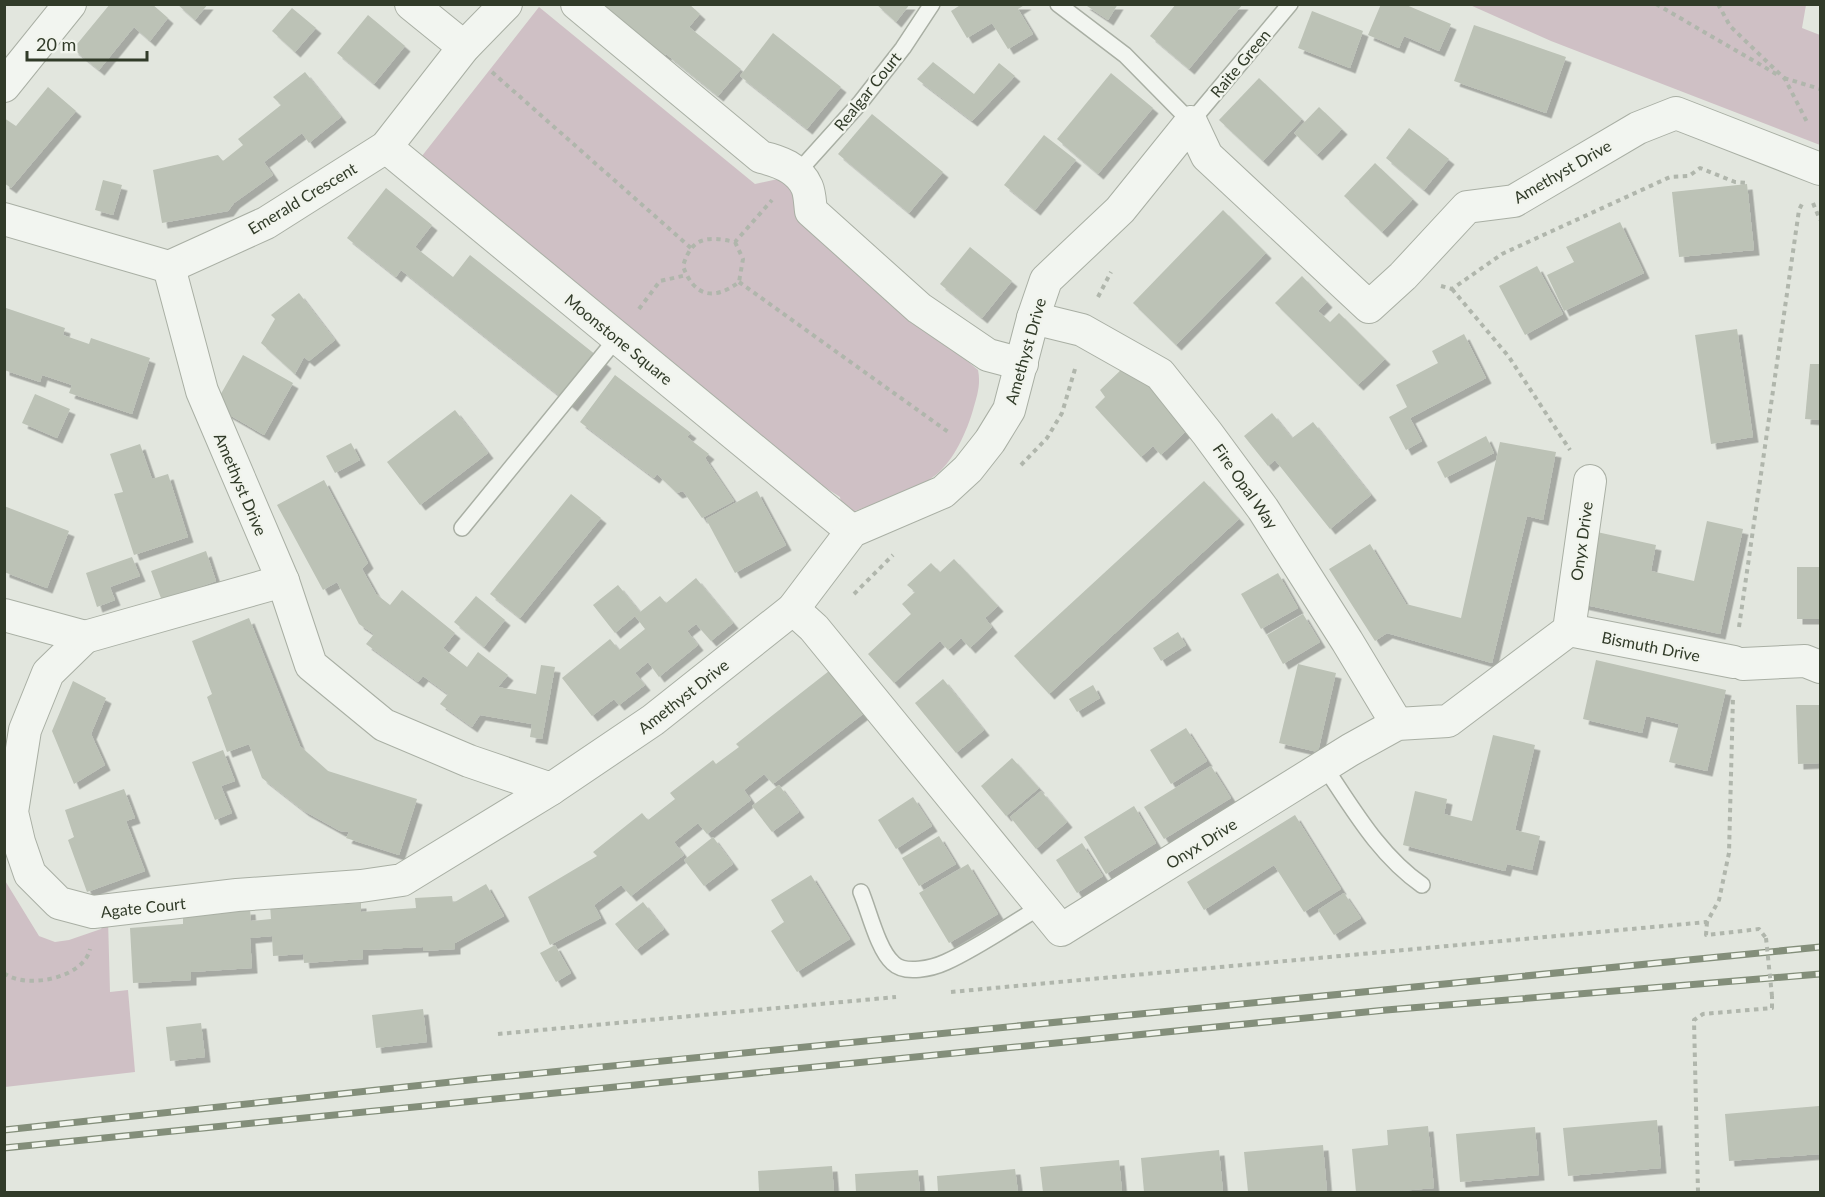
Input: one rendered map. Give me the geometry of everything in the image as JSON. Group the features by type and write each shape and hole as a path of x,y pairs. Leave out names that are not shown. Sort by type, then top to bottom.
{"street":[{"path":"4,86 70,4"},
{"path":"411,4 464,47"},
{"name":"Emerald Crescent","path":"169,267 266,223 386,147 464,47 506,4"},
{"path":"577,4 760,157 781,161 797,173 808,188 811,212 919,308 988,355 1022,364"},
{"name":"Amethyst Drive","path":"169,267 202,391 283,581 311,665 384,725 468,761 551,789 654,720 793,609 852,531 943,492 968,469 990,441 1009,410 1033,318 1046,280 1120,210 1191,122 1207,156 1369,307 1403,276 1467,207 1514,201 1638,128 1676,113 1821,169"},
{"name":"Moonstone Square","path":"386,147 852,531"},
{"path":"4,219 169,267"},
{"name":"Fire Opal Way","path":"1033,318 1082,330 1160,374 1263,509 1347,640 1397,724"},
{"name":"Onyx Drive","path":"793,609 814,628 1061,930 1324,766 1397,724 1448,721 1569,630 1590,481"},
{"path":"4,615 85,637 283,581"},
{"name":"Bismuth Drive","path":"1569,630 1738,663 1805,661 1821,667"},
{"name":"Agate Court","path":"85,637 48,673 25,730 8,812 30,874 59,903 93,912 237,895 362,886 402,880 551,789"}],"lane":[{"name":"Realgar Court","path":"797,173 860,103 903,48 932,4"},
{"path":"1058,4 1125,55 1191,122"},
{"name":"Raite Green","path":"1191,122 1290,4"},
{"path":"462,528 617,338"},
{"path":"1324,766 1385,853 1403,872 1422,885"},
{"path":"861,892 882,947 893,963 903,969 944,963 1042,906"}],"path":[{"path":"1656,4 1785,79 1821,89"},
{"path":"1718,4 1730,26 1785,79 1809,126"},
{"path":"464,47 692,248"},
{"path":"1452,290 1502,254 1670,177 1689,177 1700,168 1735,182 1756,183"},
{"path":"735,242 797,173"},
{"path":"1812,198 1821,220"},
{"path":"1698,1192 1694,1020 1703,1014 1772,1008 1766,938 1760,929 1706,935 1707,922 1719,900 1725,880 1729,853 1738,663 1798,222 1804,199"},
{"path":"706,238 735,242 743,259 739,282 725,293 709,294 696,287 687,276 683,266 692,248 706,238"},
{"path":"617,338 660,281 687,276"},
{"path":"1403,276 1452,290 1509,357 1590,481"},
{"path":"739,282 979,454"},
{"path":"4,973 11,978 24,981 45,980 78,967 88,955 93,934 93,912"},
{"path":"948,993 1707,922"},
{"path":"498,1034 901,997"}],"shaded area":[{"path":"1470,5 1806,5 1802,28 1820,35 1820,145 1551,41"},
{"path":"539,7 755,184 778,179 793,190 796,215 978,370 978,390 967,427 954,453 937,474 917,487 883,501 849,513 842,509 840,497 789,464 418,161"},
{"path":"4,879 39,936 55,942 69,940 101,929 108,919 110,992 128,990 135,1072 5,1087"}],"building":[{"path":"110,4 152,4 168,18 150,41 134,27 99,70 73,49"},
{"path":"177,4 208,4 195,20"},
{"path":"581,4 689,4 700,14 689,27 741,69 718,96 666,54 657,65"},
{"path":"876,4 910,4 896,22"},
{"path":"962,4 1026,4 1018,9 1033,34 1008,49 992,23 967,38 951,11"},
{"path":"1084,4 1118,4 1108,20"},
{"path":"1176,4 1243,4 1189,69 1150,36"},
{"path":"1381,4 1404,4 1451,24 1439,51 1404,36 1399,48 1368,35"},
{"path":"292,8 316,28 295,52 272,31"},
{"path":"1312,11 1363,31 1350,68 1298,48"},
{"path":"368,15 405,46 374,84 337,53"},
{"path":"1474,25 1566,57 1546,113 1454,81"},
{"path":"773,33 841,87 807,129 740,76"},
{"path":"933,62 974,94 999,63 1015,76 972,121 917,79"},
{"path":"305,72 341,117 309,143 302,133 264,162 273,175 234,203 228,211 162,223 153,170 218,155 223,161 243,145 238,139 281,105 273,97"},
{"path":"1111,73 1153,108 1098,174 1057,139"},
{"path":"1259,78 1302,119 1263,161 1219,120"},
{"path":"48,87 76,111 11,188 4,183 4,118 16,126"},
{"path":"1319,107 1342,129 1317,155 1294,133"},
{"path":"872,114 943,172 909,213 838,154"},
{"path":"1409,128 1449,159 1424,190 1386,158"},
{"path":"1044,135 1076,160 1035,210 1004,185"},
{"path":"1375,163 1413,199 1382,232 1344,196"},
{"path":"103,180 122,185 113,215 95,210"},
{"path":"1747,184 1754,250 1679,257 1672,192"},
{"path":"386,188 432,225 415,247 453,277 470,255 606,363 572,406 401,270 396,277 347,238"},
{"path":"1223,210 1266,253 1176,345 1133,303"},
{"path":"1620,222 1644,273 1564,311 1547,275 1574,262 1566,247"},
{"path":"970,247 1012,281 982,318 940,284"},
{"path":"1537,266 1563,314 1525,335 1499,286"},
{"path":"1302,276 1327,302 1318,311 1330,322 1339,313 1385,359 1358,385 1275,303"},
{"path":"299,293 335,340 309,361 304,357 295,374 261,343 275,319 271,315"},
{"path":"6,308 65,328 63,335 89,344 91,338 150,358 132,414 69,393 72,385 42,375 40,382 4,370"},
{"path":"1737,329 1753,437 1711,444 1695,335"},
{"path":"1464,334 1486,378 1410,418 1422,441 1406,450 1389,417 1407,407 1396,385 1438,363 1432,351"},
{"path":"243,355 293,383 264,435 214,406"},
{"path":"1146,364 1191,412 1178,424 1185,432 1161,455 1153,446 1141,457 1095,407 1105,397 1100,390 1124,367"},
{"path":"1810,364 1820,364 1820,420 1805,419"},
{"path":"615,375 691,433 687,437 709,454 705,458 734,501 702,518 683,491 677,493 657,474 654,478 580,422"},
{"path":"35,394 70,409 57,438 22,423"},
{"path":"455,410 488,453 420,505 387,462"},
{"path":"1272,413 1292,438 1313,422 1371,495 1330,529 1275,460 1268,466 1244,436"},
{"path":"1486,436 1494,453 1445,478 1437,462"},
{"path":"1500,442 1556,452 1543,520 1527,516 1492,663 1387,633 1375,641 1329,569 1370,544 1406,604 1461,618"},
{"path":"351,443 360,460 335,473 326,456"},
{"path":"140,444 152,479 168,474 188,537 134,555 114,494 123,492 110,454"},
{"path":"324,480 368,563 362,569 376,594 390,605 402,590 455,633 443,648 467,667 478,652 508,675 498,687 536,694 541,665 555,667 542,739 530,737 532,724 480,715 472,727 440,704 448,694 423,676 418,682 366,644 374,634 359,624 337,582 323,590 277,505"},
{"path":"1204,481 1239,519 1049,694 1014,656"},
{"path":"757,491 786,545 735,573 706,519"},
{"path":"571,494 601,518 520,618 490,594"},
{"path":"4,506 69,531 47,588 4,572"},
{"path":"1707,521 1743,529 1720,634 1581,604 1597,532 1656,545 1651,571 1694,581"},
{"path":"206,551 216,581 162,601 151,571"},
{"path":"132,557 140,576 110,587 115,600 97,607 86,573"},
{"path":"954,559 998,606 985,618 992,627 970,648 961,638 948,650 940,641 894,683 868,654 911,614 902,604 915,592 907,585 931,563 940,572"},
{"path":"1797,567 1820,567 1820,619 1797,619"},
{"path":"1278,573 1298,608 1261,629 1241,594"},
{"path":"696,578 733,623 711,641 696,624 687,631 698,645 659,677 648,662 635,673 645,685 619,705 614,699 592,716 562,678 610,639 619,650 645,629 635,616 615,633 593,605 618,585 640,612 660,596 666,603"},
{"path":"476,596 505,620 484,647 454,622"},
{"path":"1303,614 1320,642 1283,664 1267,635"},
{"path":"249,618 300,746 328,771 417,799 399,855 346,838 349,832 340,831 304,811 262,778 249,744 227,752 207,697 212,694 192,641"},
{"path":"1178,632 1186,645 1161,661 1153,648"},
{"path":"1596,660 1726,690 1707,771 1669,762 1679,724 1646,716 1642,733 1583,719"},
{"path":"1298,664 1336,673 1318,752 1279,743"},
{"path":"829,671 863,714 773,784 764,774 744,790 751,800 707,834 698,823 674,842 684,855 631,896 621,885 594,905 601,918 550,945 528,897 597,856 593,852 642,813 648,820 675,799 670,793 713,760 716,764 739,747 736,744"},
{"path":"943,679 984,730 956,753 915,703"},
{"path":"73,681 106,698 91,734 105,765 74,784 52,731"},
{"path":"1093,685 1100,698 1077,712 1069,699"},
{"path":"1796,705 1820,705 1820,763 1798,764"},
{"path":"1186,728 1207,761 1171,784 1150,750"},
{"path":"1493,735 1535,745 1515,830 1540,836 1532,870 1507,864 1505,871 1403,845 1415,791 1447,799 1444,814 1472,821"},
{"path":"223,750 235,781 221,786 232,813 215,820 192,762"},
{"path":"1012,758 1039,788 1006,816 981,786"},
{"path":"1211,766 1231,798 1164,839 1144,807"},
{"path":"779,785 799,812 772,832 752,806"},
{"path":"124,789 135,818 126,821 145,871 87,892 68,840 74,837 65,810"},
{"path":"1041,791 1067,822 1036,849 1010,817"},
{"path":"913,797 932,826 896,849 878,820"},
{"path":"1134,806 1156,843 1106,874 1084,837"},
{"path":"1295,815 1341,889 1304,912 1274,865 1204,910 1187,882"},
{"path":"939,836 956,864 919,886 902,858"},
{"path":"713,837 733,864 704,886 684,860"},
{"path":"1082,843 1103,876 1077,893 1056,860"},
{"path":"968,864 998,914 949,943 919,893"},
{"path":"811,875 850,939 797,972 771,931 784,922 771,900"},
{"path":"486,884 504,916 455,943 455,949 423,951 423,947 363,950 363,959 304,963 303,954 273,956 272,936 250,938 252,968 191,972 191,980 133,983 130,928 183,924 183,913 250,909 251,921 271,919 270,905 301,903 302,907 361,903 361,912 416,908 415,898 452,896 453,903"},
{"path":"1344,893 1361,918 1334,935 1318,910"},
{"path":"643,902 664,929 636,950 615,924"},
{"path":"555,945 571,973 556,982 540,953"},
{"path":"423,1009 427,1042 376,1048 372,1015"},
{"path":"201,1023 205,1057 170,1061 166,1027"},
{"path":"1819,1106 1820,1154 1729,1161 1725,1114"},
{"path":"1657,1120 1661,1168 1568,1176 1563,1128"},
{"path":"1428,1126 1434,1188 1356,1192 1352,1149 1388,1145 1387,1130"},
{"path":"1535,1127 1539,1175 1460,1182 1456,1134"},
{"path":"1323,1145 1327,1192 1248,1192 1244,1152"},
{"path":"1219,1150 1223,1192 1144,1192 1141,1158"},
{"path":"1119,1160 1122,1192 1043,1192 1040,1167"},
{"path":"832,1166 834,1192 759,1192 758,1171"},
{"path":"1015,1169 1018,1192 938,1192 937,1176"},
{"path":"918,1170 920,1192 856,1192 855,1174"}],"railway":[{"path":"4,1130 479,1079 1820,947"},
{"path":"4,1148 1386,1010 1820,974"}]}
